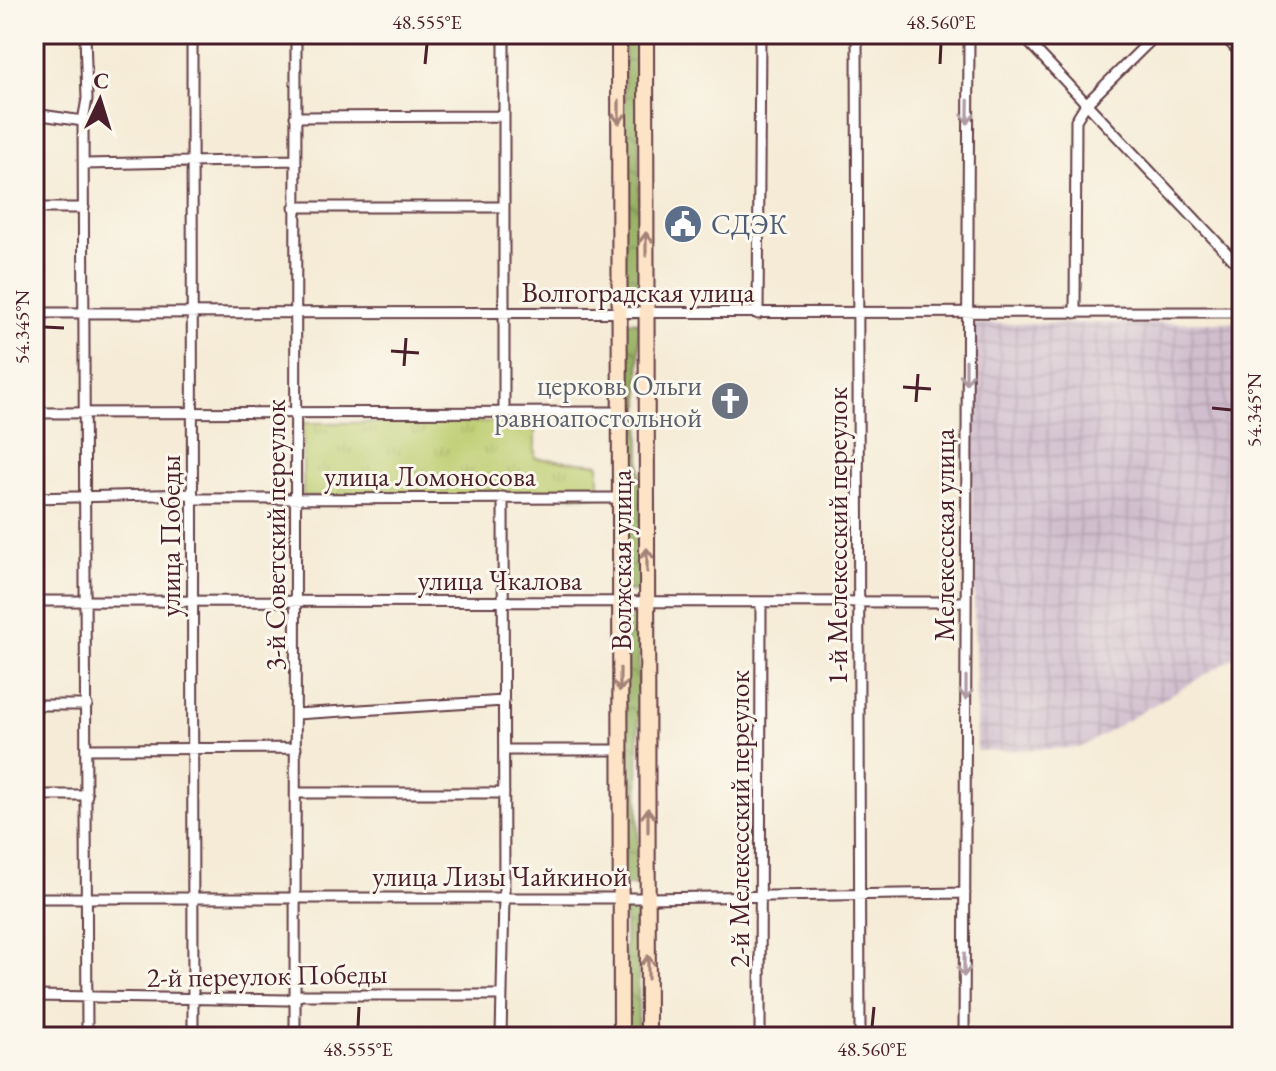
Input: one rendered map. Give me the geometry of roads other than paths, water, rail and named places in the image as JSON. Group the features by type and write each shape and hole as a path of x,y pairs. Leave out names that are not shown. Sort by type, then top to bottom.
{"main road":[{"name":"Волжская улица","path":"619,34 621,1037"},
{"name":"Волжская улица","path":"646,34 648,1037"}],"street":[{"path":"85,34 87,1037"},
{"name":"улица Победы","path":"192,34 193,1037"},
{"name":"3-й Советский переулок","path":"295,1037 296,34"},
{"path":"504,34 504,412"},
{"path":"758,314 760,34"},
{"name":"1-й Мелекесский переулок","path":"857,34 860,1037"},
{"name":"Мелекесская улица","path":"964,1037 969,34"},
{"path":"1021,34 1242,269"},
{"path":"1075,313 1076,120 1086,104 1157,34"},
{"path":"1222,34 1242,55"},
{"path":"34,114 83,121"},
{"path":"295,117 503,116"},
{"path":"84,164 295,160"},
{"path":"294,207 503,207"},
{"path":"34,208 84,208"},
{"name":"Волгоградская улица","path":"34,313 1242,312"},
{"path":"34,413 86,410 190,415 620,412"},
{"path":"501,1037 504,898 503,497"},
{"name":"улица Ломоносова","path":"34,498 620,498"},
{"name":"улица Чкалова","path":"34,601 966,602"},
{"name":"2-й Мелекесский переулок","path":"760,1037 761,602"},
{"path":"296,714 504,701"},
{"path":"34,705 87,705"},
{"path":"87,749 296,748"},
{"path":"504,750 620,750"},
{"path":"296,793 504,793"},
{"path":"34,795 87,795"},
{"name":"улица Лизы Чайкиной","path":"34,898 649,898 965,893"},
{"name":"2-й переулок Победы","path":"34,996 193,999 501,995"}],"place":[{"name":"СДЭК","path":"683,224"},
{"name":"церковь Ольги равноапостольной","path":"730,401"}]}
